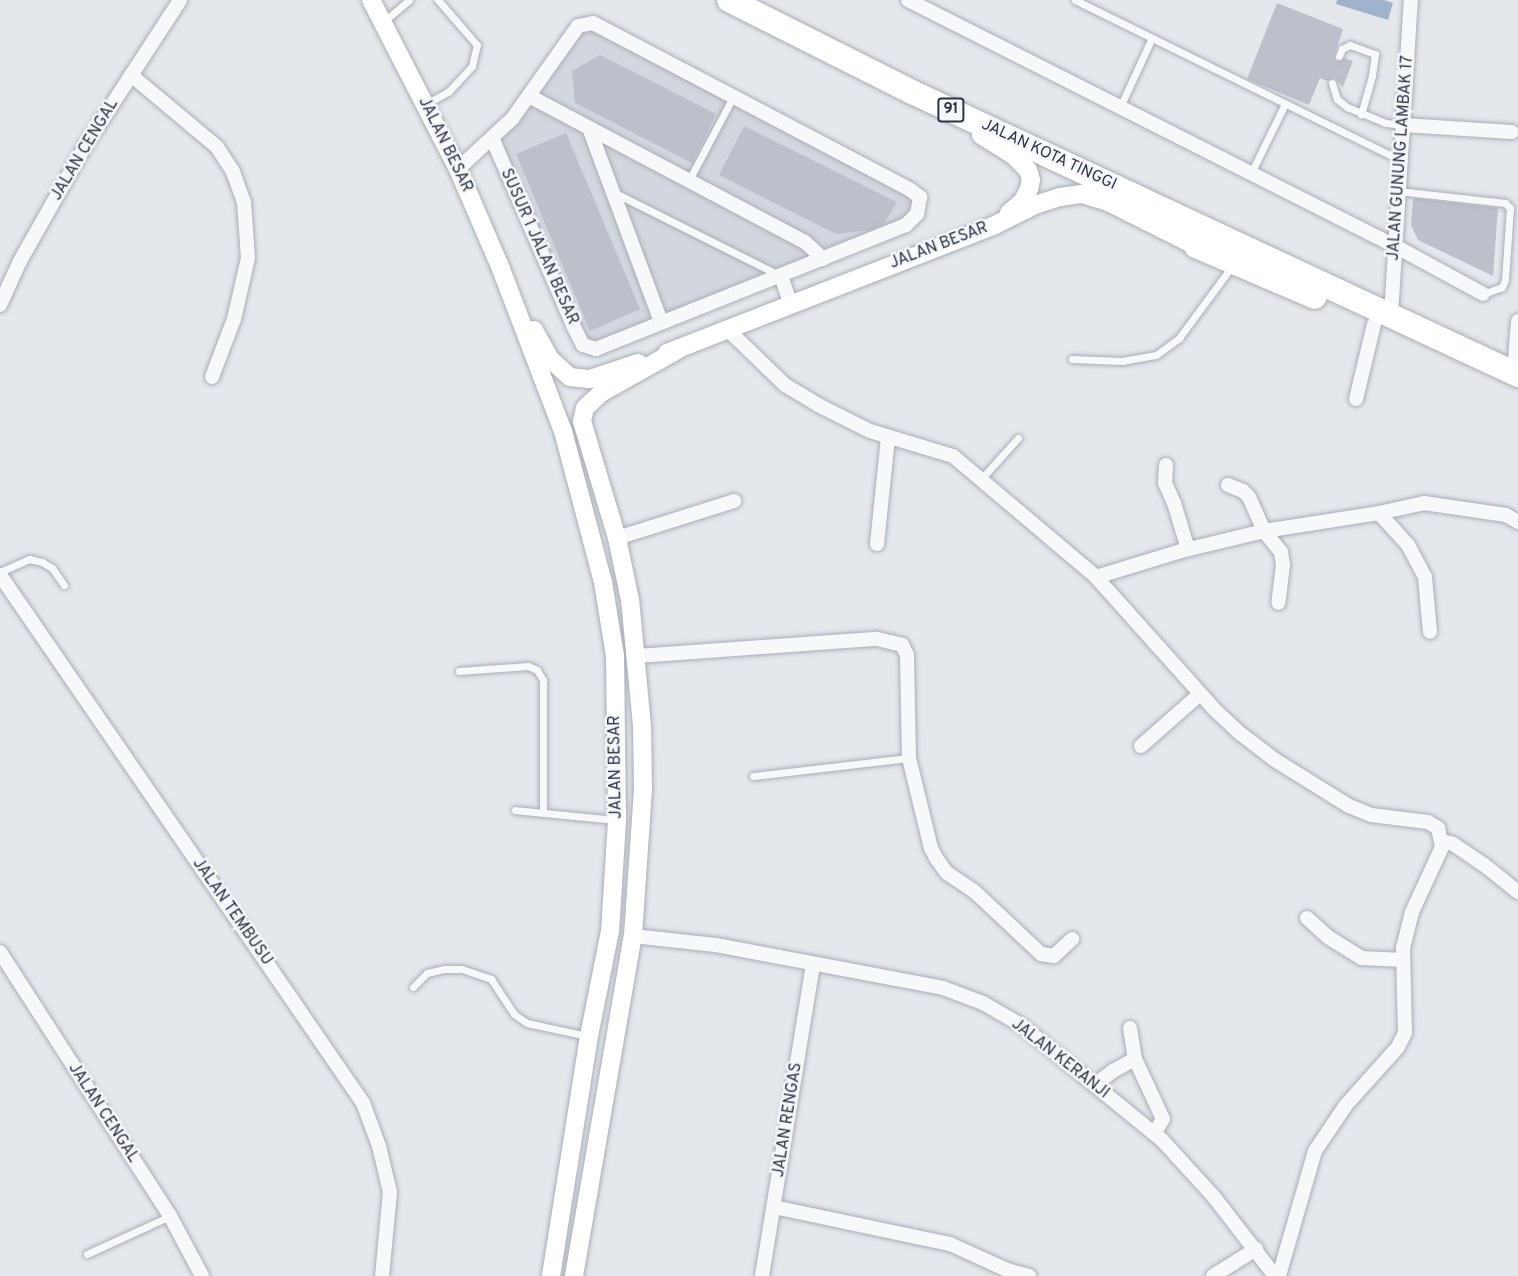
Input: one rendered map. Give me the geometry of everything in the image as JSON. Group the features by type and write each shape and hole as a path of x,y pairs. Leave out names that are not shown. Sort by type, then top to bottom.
{"highway":[{"name":"JALAN KOTA TINGGI","path":"729,0 914,93 1176,214 1382,320"},
{"path":"1196,246 1382,320 1517,380"}],"main road":[{"name":"JALAN BESAR","path":"365,0 383,22"},
{"name":"JALAN BESAR","path":"371,0 458,169 501,269 563,432 603,582 615,656 617,821 610,931 590,1036 551,1276"},
{"path":"914,93 1012,154 1028,170 1031,180 1022,202 994,225"},
{"name":"JALAN BESAR","path":"574,1276 633,936 643,788 642,726 630,600 617,538 586,439 583,415 585,408 601,393 679,349 726,328 791,305 994,225 1035,205 1060,197 1082,194 1108,202 1196,246"},
{"name":"JALAN BESAR","path":"501,269 550,359 570,377 590,379 679,349"}],"street":[{"name":"JALAN CENGAL","path":"0,305 20,261 85,146 180,0"},
{"path":"908,0 1395,246 1483,294"},
{"name":"JALAN GUNUNG LAMBAK 17","path":"1356,399 1382,320 1395,246 1411,0"},
{"path":"458,169 512,119 578,26 593,23 733,97"},
{"path":"131,75 217,147 233,172 244,202 248,258 234,319 212,378"},
{"path":"529,96 806,242 823,259"},
{"name":"SUSUR 1 JALAN BESAR","path":"492,138 583,345 596,349 906,225 917,214 920,197 909,189 733,97"},
{"path":"1403,125 1512,132"},
{"path":"589,128 661,322"},
{"path":"781,276 791,305"},
{"path":"1517,380 1518,321"},
{"path":"726,328 785,385 818,405 888,437 953,456 982,478 1096,577 1200,694 1241,734 1349,806 1371,815 1428,822 1438,828 1442,847 1406,930 1403,960 1405,1033 1398,1047 1346,1105 1315,1150 1277,1276"},
{"path":"878,544 888,437"},
{"path":"1166,465 1165,483 1174,503 1188,549"},
{"path":"1228,484 1243,491 1249,497 1263,531 1281,552 1283,565 1278,603"},
{"path":"617,538 734,501"},
{"path":"1096,577 1188,549 1263,531 1379,513 1403,505 1424,503 1506,515 1518,522"},
{"path":"1379,513 1408,545 1425,577 1430,632"},
{"name":"JALAN TEMBUSU","path":"0,574 363,1102 379,1146 390,1192 382,1276"},
{"path":"637,656 877,639 902,645 907,655 909,758 931,848 947,873 974,891 1041,954 1054,956 1072,939"},
{"path":"1142,746 1200,694"},
{"path":"1442,841 1453,844 1484,864 1518,892"},
{"path":"1307,918 1328,937 1362,958 1403,960"},
{"name":"JALAN KERANJI","path":"633,936 716,945 943,988 983,1003 1021,1025 1154,1134 1193,1173 1277,1276"},
{"name":"JALAN CENGAL","path":"0,952 170,1216 202,1276"},
{"name":"JALAN RENGAS","path":"762,1276 813,964"},
{"path":"1130,1028 1135,1059 1163,1119 1154,1134"},
{"path":"1095,1085 1113,1071 1135,1059"},
{"path":"774,1207 950,1244 1007,1270 1029,1276"},
{"path":"1213,1276 1256,1249"}],"lane":[{"path":"383,22 409,0"},
{"path":"426,104 449,91 472,66 477,45 438,0"},
{"path":"1075,0 1151,40 1400,160"},
{"path":"1120,107 1151,40"},
{"path":"1339,56 1342,49 1350,45 1375,54 1372,76 1360,114"},
{"path":"1332,83 1337,99 1360,114 1386,123 1403,125"},
{"path":"689,180 733,97"},
{"path":"1251,173 1286,104"},
{"path":"1398,191 1501,200 1510,208 1505,280 1502,287 1483,294"},
{"path":"613,192 781,276"},
{"path":"1072,359 1122,361 1156,355 1179,338 1235,261"},
{"path":"982,478 1018,438"},
{"path":"0,574 29,559 42,562 52,568 64,585"},
{"path":"459,671 528,666 537,670 543,680 543,813"},
{"path":"753,776 909,758"},
{"path":"515,810 617,821"},
{"path":"413,987 427,973 444,969 462,969 491,979 514,1014 527,1023 590,1036"},
{"path":"87,1254 170,1216"}],"shaded area":[{"path":"583,17 596,18 925,194 911,229 579,348 485,138 512,109 573,23"}],"water":[{"path":"1337,0 1384,0 1393,3 1388,20 1336,4"}],"building":[{"path":"1277,3 1343,29 1334,57 1337,61 1344,58 1353,61 1343,87 1334,78 1327,81 1320,78 1309,105 1247,79"},
{"path":"600,55 716,114 692,163 575,103 572,71"},
{"path":"744,126 897,202 884,224 870,230 836,234 719,175"},
{"path":"566,133 640,309 590,331 516,154"},
{"path":"1413,198 1498,208 1493,276 1418,240 1411,225"}]}
